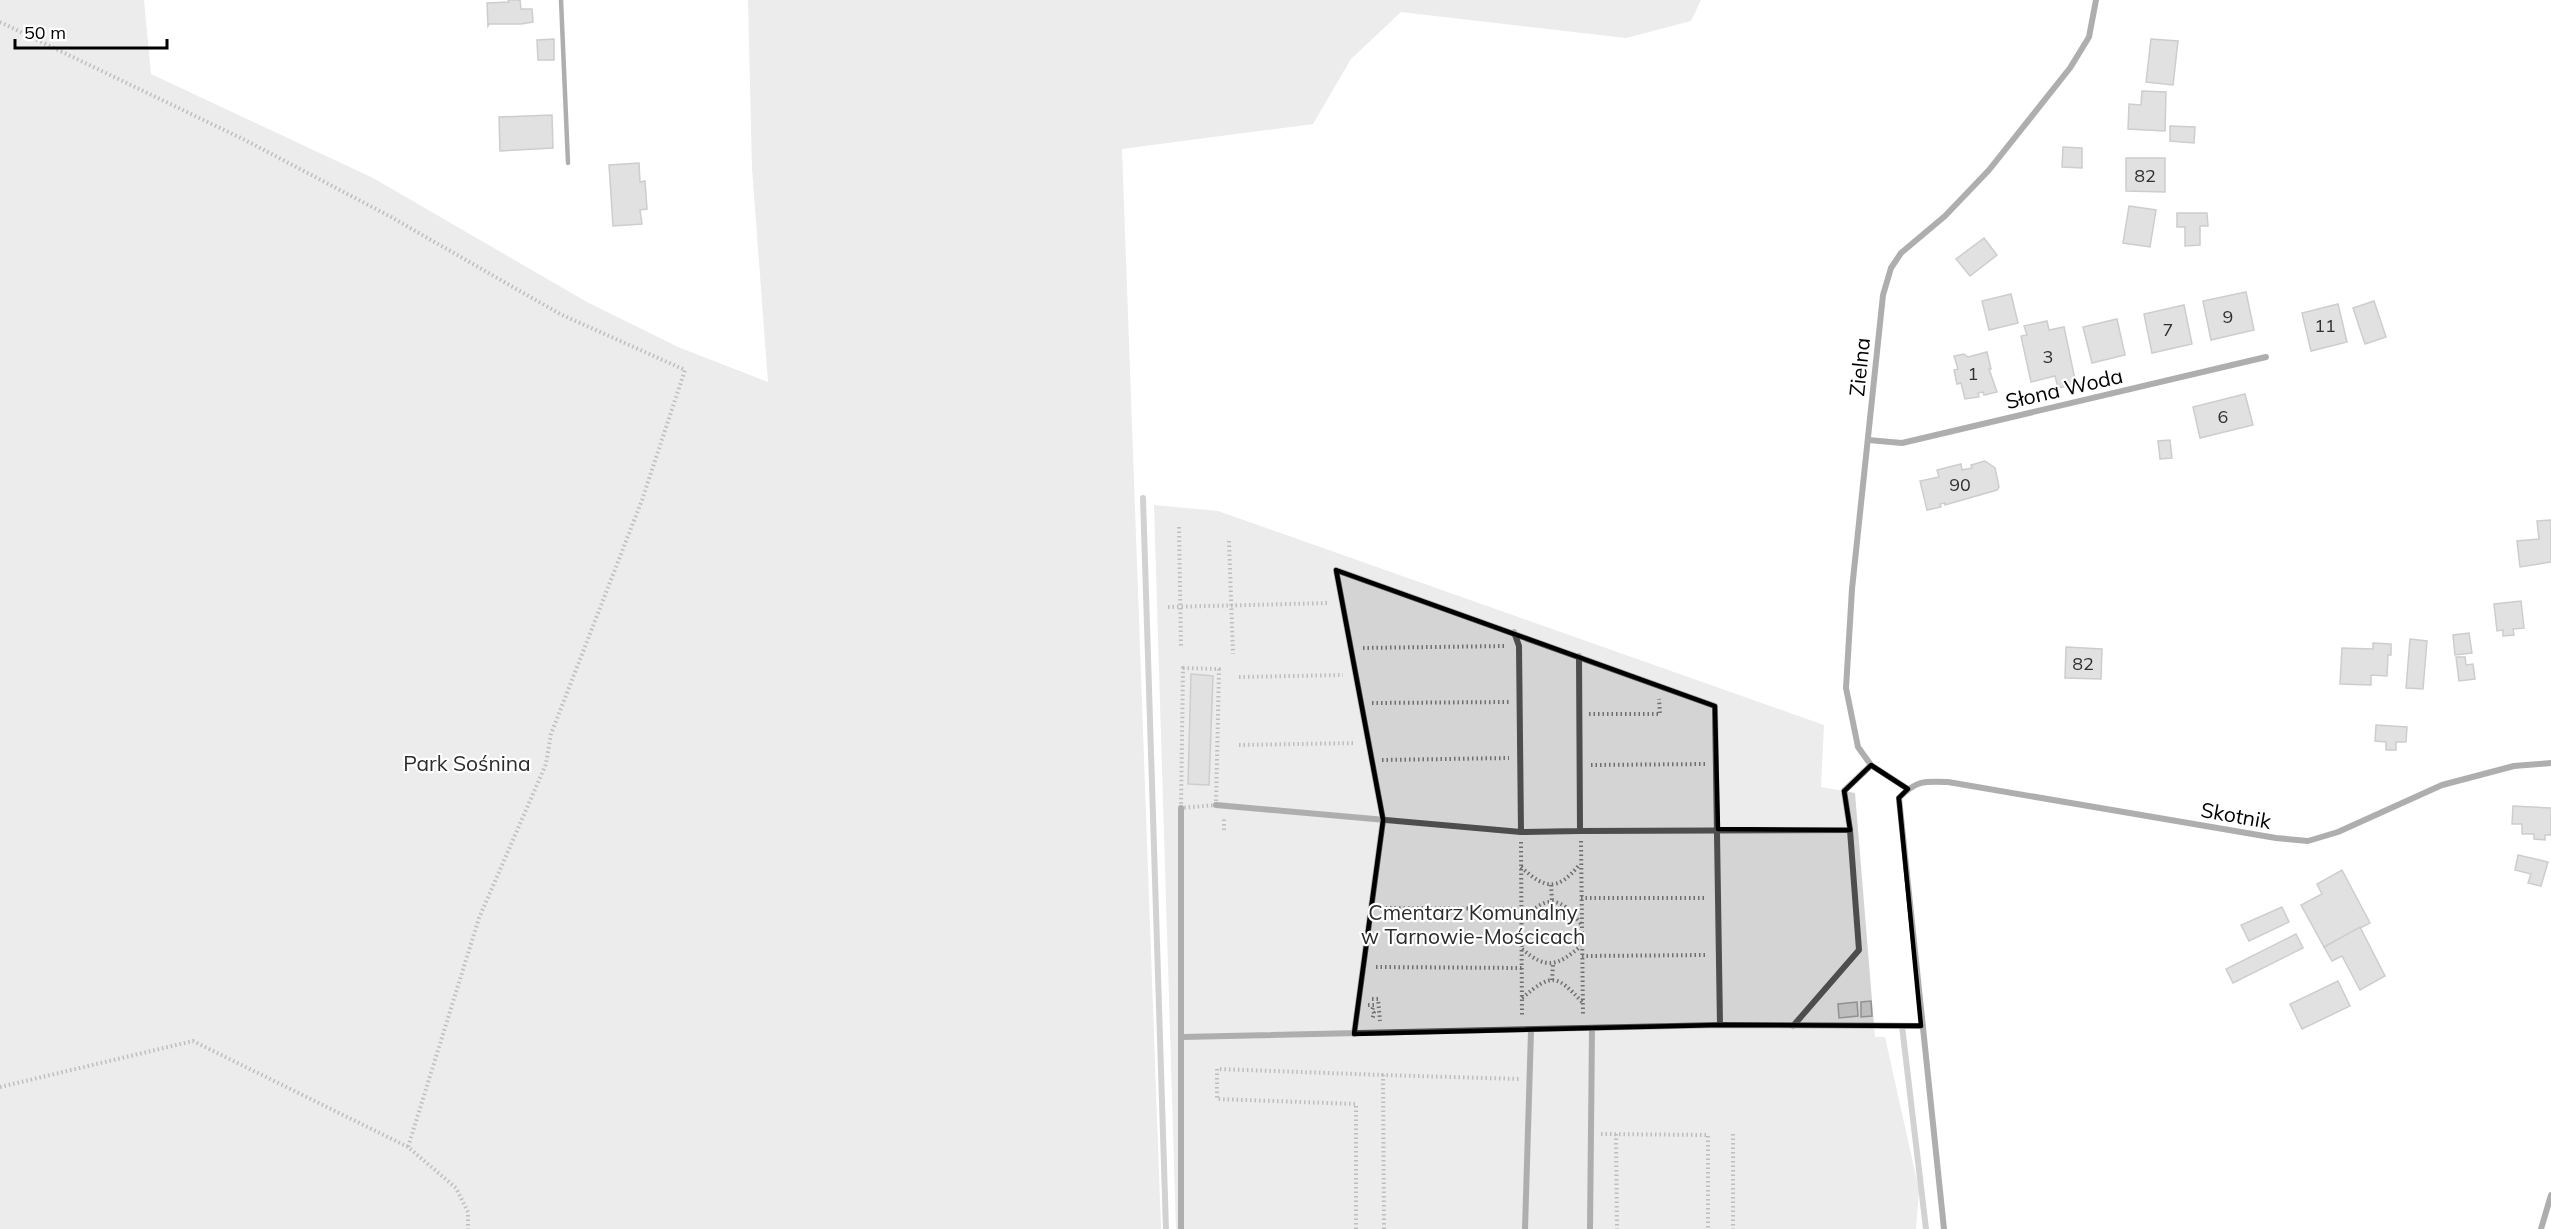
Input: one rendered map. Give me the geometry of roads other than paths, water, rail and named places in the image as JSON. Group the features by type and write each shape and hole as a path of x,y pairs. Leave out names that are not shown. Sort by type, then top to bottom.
{"street":[{"name":"Zielna","path":"1908,789 1871,765 1858,747 1846,687 1852,589 1883,295 1891,268 1901,253 1946,216 1989,170 2070,68 2089,37 2096,0"},
{"name":"Słona Woda","path":"1868,440 1902,443 2266,357"},
{"path":"1354,1034 1383,820 1336,570 1515,632 1715,706 1720,1025"},
{"path":"1515,632 1519,646 1521,832"},
{"path":"1579,656 1581,831"},
{"name":"Skotnik","path":"1908,789 1922,781 1948,782 2276,838 2308,841 2338,832 2442,784 2514,766 2551,764"},
{"path":"1793,1026 1858,950 1850,830 1844,791 1871,765"},
{"path":"1908,789 1899,798 1944,1229"},
{"path":"1216,805 1521,832 1850,830"},
{"path":"1181,808 1181,1229"},
{"path":"1182,1037 1720,1025 1921,1026"},
{"path":"1590,1229 1592,1029"},
{"path":"1525,1229 1531,1030"},
{"path":"2541,1229 2551,1195"}],"lane":[{"path":"561,0 568,163"}],"waterway":[{"path":"1143,498 1166,1229"},
{"path":"1902,1026 1926,1229"}],"park label":[{"name":"Park Sośnina","path":"467,763"},
{"name":"Cmentarz Komunalny w Tarnowie-Mościcach","path":"1473,924"}]}
